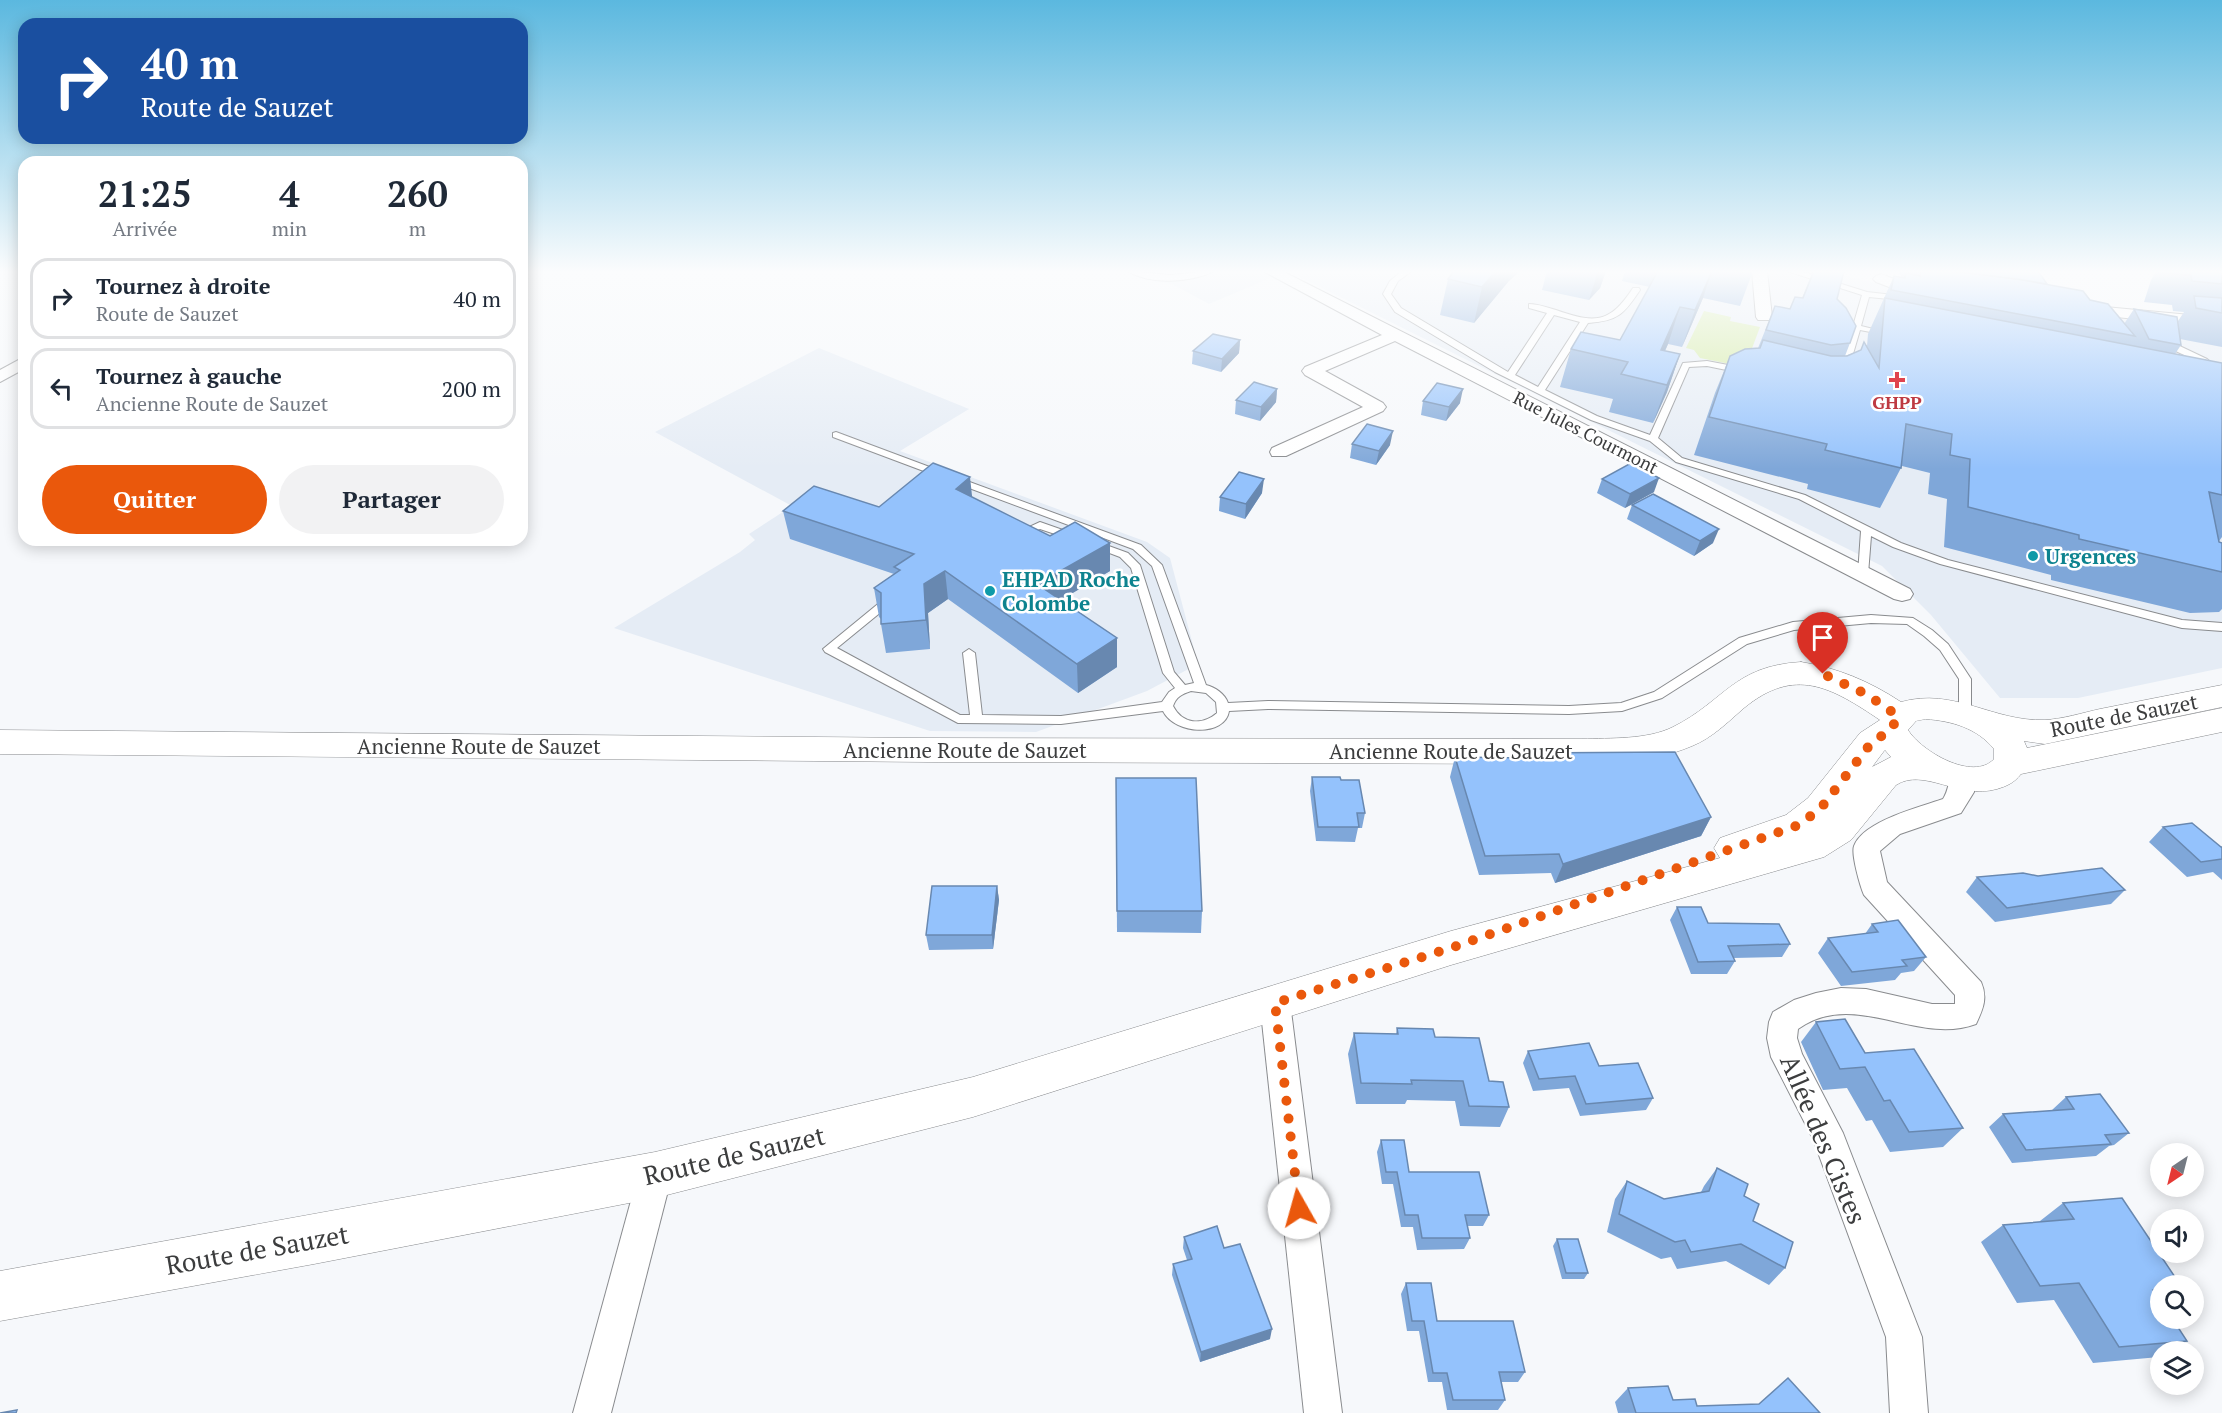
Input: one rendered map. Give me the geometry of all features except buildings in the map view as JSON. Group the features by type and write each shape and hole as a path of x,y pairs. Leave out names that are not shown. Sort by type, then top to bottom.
{"main road":[{"name":"Ancienne Route de Sauzet","path":"0,742 1205,752 1626,749 1683,738 1748,687 1784,673 1823,674 1866,694 1895,723 1897,742 1925,765"},
{"name":"Route de Sauzet","path":"1451,948 1799,825 1821,808 1872,742 1910,710 1945,709 1977,720 2044,732 2222,696"},
{"path":"1977,720 2002,735 2010,746 2013,756 2009,764"},
{"name":"Route de Sauzet","path":"1962,778 1992,777 2003,772 2009,764 2222,720"},
{"name":"Route de Sauzet","path":"0,1296 314,1240 655,1175 973,1097 1451,948 1811,847 1839,830 1884,776 1895,769 1925,765"},
{"path":"1925,765 1962,778"}],"street":[{"path":"1279,452 1377,407 1311,371 1390,337"},
{"name":"Rue Jules Courmont","path":"1399,337 1902,594"},
{"path":"0,377 18,366"},
{"name":"Allée des Cistes","path":"1909,1413 1904,1337 1827,1133 1787,1057 1782,1038 1784,1022 1797,1011 1834,1002 1875,1003 1920,1016 1950,1020 1965,1015 1971,1005 1970,991 1874,887 1866,848 1891,827 1952,806 1961,792 1962,778"},
{"path":"1275,1003 1323,1413"},
{"path":"592,1413 655,1175"}],"lane":[{"path":"1443,337 1509,376 1594,418 1653,439 1679,460 1802,497 1897,545 1944,562 2182,624 2222,627"},
{"path":"1509,376 1535,337"},
{"path":"1540,391 1575,337"},
{"path":"1839,385 1853,337"},
{"path":"2159,340 2204,361 2222,377"},
{"path":"1653,439 1686,365 1698,362 1748,372"},
{"path":"836,435 1137,547 1158,565 1200,687"},
{"path":"1017,535 1040,525 1124,555 1136,567 1169,673 1182,689"},
{"path":"1863,574 1866,530"},
{"path":"888,601 829,649 958,719 1061,720 1167,706"},
{"path":"1224,707 1268,705 1569,710 1622,707 1658,695 1743,641 1793,626 1871,619 1909,621 1929,633 1944,647 1965,679 1977,720"},
{"path":"969,653 975,719"},
{"path":"1200,687 1217,695 1224,707 1223,714 1218,720 1201,726 1181,723 1174,718 1167,706 1169,699 1182,689 1200,687"}],"shaded area":[{"path":"1421,337 2222,337 2222,668 2078,698 2000,698 1931,615 1882,566"},
{"path":"819,348 969,409 900,451 1147,542 1170,558 1198,664 1147,691 1036,732 930,731 614,628 740,552 755,540 749,534 792,506 655,432"}],"green space":[{"path":"1691,337 1756,337 1745,367 1700,358 1694,350 1686,348"}],"place":[{"name":"GHPP","path":"1897,380"},
{"name":"Urgences","path":"2033,556"},
{"name":"EHPAD Roche Colombe","path":"990,591"}],"route":[{"path":"1299,1208 1275,1003 1451,948 1799,825 1821,808 1872,742 1891,730 1898,716 1866,694 1823,674"}]}
